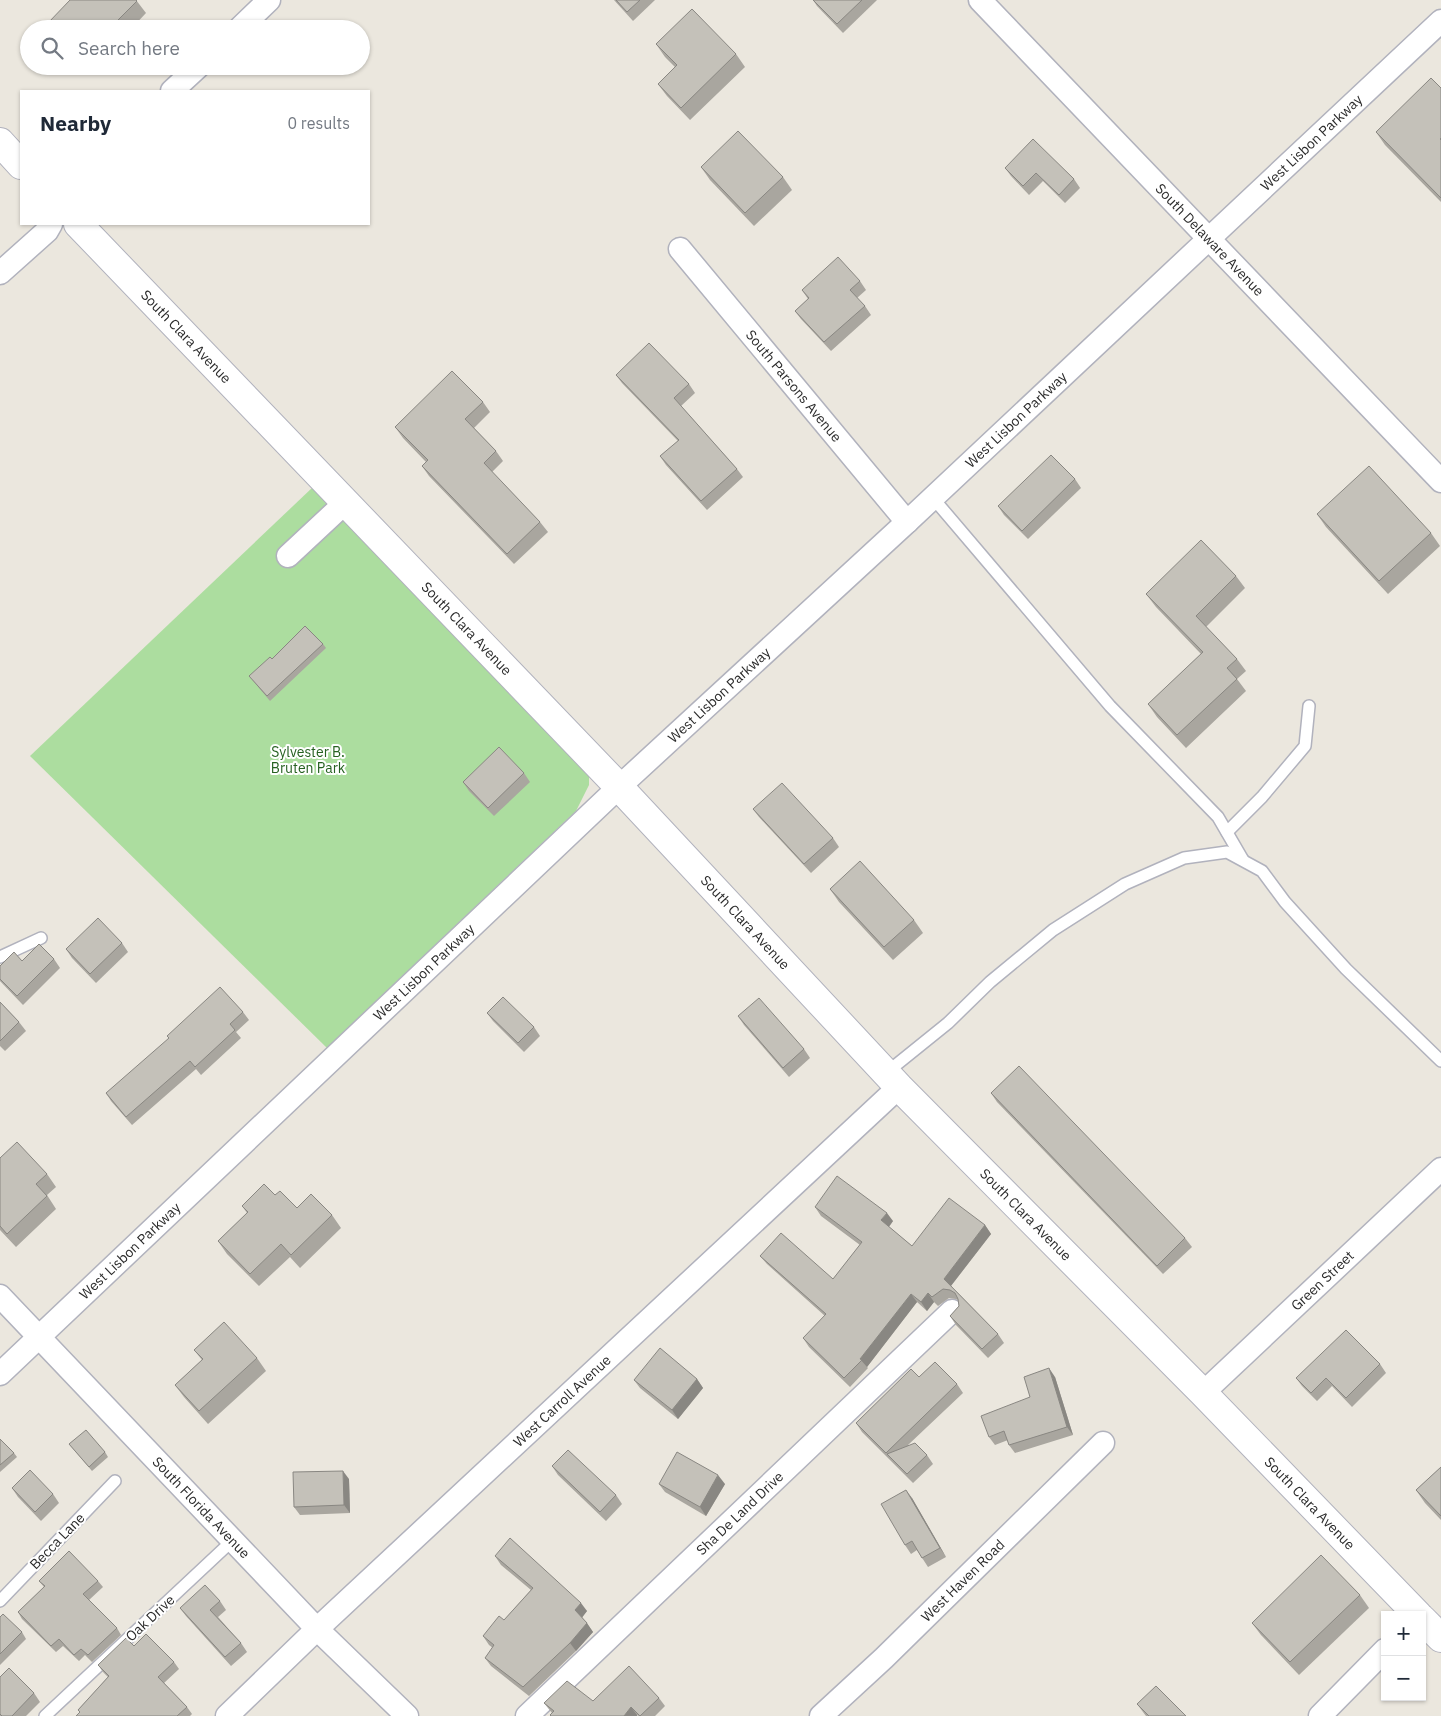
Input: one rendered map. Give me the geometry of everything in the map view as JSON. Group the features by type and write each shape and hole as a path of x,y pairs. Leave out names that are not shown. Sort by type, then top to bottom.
{"street":[{"path":"248,20 269,0"},
{"name":"South Delaware Avenue","path":"980,0 1441,481"},
{"name":"West Lisbon Parkway","path":"0,1374 619,787 933,498 1209,239 1438,31"},
{"path":"173,90 189,75"},
{"path":"0,142 20,163"},
{"path":"0,273 47,231 50,225"},
{"name":"South Clara Avenue","path":"79,225 619,787 893,1080 1414,1611"},
{"name":"South Parsons Avenue","path":"680,249 907,522"},
{"path":"288,556 346,502"},
{"name":"West Carroll Avenue","path":"227,1716 893,1080"},
{"name":"Green Street","path":"1202,1394 1441,1169"},
{"name":"South Florida Avenue","path":"0,1296 317,1629 407,1716"},
{"name":"Sha De Land Drive","path":"527,1716 952,1311"},
{"name":"West Haven Road","path":"821,1716 884,1658 1103,1443"},
{"path":"1426,1623 1441,1638"},
{"path":"1320,1716 1381,1654"}],"lane":[{"path":"933,498 1110,706 1218,817 1244,861"},
{"path":"1227,832 1262,797 1305,746 1309,706"},
{"path":"893,1080 990,982 1053,930 1125,884 1184,858 1227,852 1262,871 1285,902 1346,969 1441,1060"},
{"path":"0,957 41,938"},
{"name":"Becca Lane","path":"0,1602 115,1481"},
{"name":"Oak Drive","path":"45,1716 232,1541"}],"green space":[{"name":"Sylvester B. Bruten Park","path":"313,487 589,776 589,785 576,811 327,1048 30,756"}],"building":[{"path":"70,0 137,1 118,20 51,20"},
{"path":"616,0 640,0 627,12"},
{"path":"813,0 862,0 837,24"},
{"path":"692,9 736,54 681,108 658,84 677,65 656,44"},
{"path":"1431,78 1441,88 1441,198 1376,132"},
{"path":"738,131 783,177 745,213 701,167"},
{"path":"1033,139 1074,179 1059,195 1036,173 1023,186 1005,168"},
{"path":"838,257 860,281 850,290 865,306 824,342 795,311 809,298 802,290"},
{"path":"649,343 689,384 674,398 737,469 701,501 660,456 679,440 616,375"},
{"path":"452,371 483,402 465,419 496,451 484,463 540,522 507,554 422,466 428,460 395,427"},
{"path":"1051,455 1075,479 1022,531 998,506"},
{"path":"1369,466 1431,533 1379,581 1317,514"},
{"path":"1201,540 1236,576 1196,616 1237,659 1227,668 1237,679 1177,735 1148,704 1203,652 1146,594"},
{"path":"305,626 323,644 267,696 249,676 270,657 272,659"},
{"path":"499,747 524,773 488,808 463,782"},
{"path":"782,783 833,838 804,864 753,809"},
{"path":"860,861 914,920 884,947 830,889"},
{"path":"98,918 122,943 90,974 66,949"},
{"path":"39,944 54,959 17,996 0,979 0,966 14,952 22,961"},
{"path":"220,987 243,1012 230,1024 235,1030 195,1067 190,1061 126,1117 106,1093 169,1038 167,1036"},
{"path":"503,997 534,1027 518,1043 487,1013"},
{"path":"759,998 804,1049 783,1068 738,1016"},
{"path":"0,1002 19,1022 0,1041"},
{"path":"1019,1066 1185,1238 1157,1266 991,1093"},
{"path":"17,1142 47,1174 36,1184 47,1196 7,1234 0,1226 0,1158"},
{"path":"837,1176 887,1213 881,1220 912,1246 949,1198 985,1225 944,1279 998,1334 982,1349 950,1316 959,1306 958,1299 955,1293 943,1289 932,1297 928,1293 921,1302 911,1294 860,1359 862,1360 844,1378 803,1338 826,1314 760,1256 781,1233 833,1279 862,1242 815,1207"},
{"path":"264,1184 275,1195 280,1191 297,1208 311,1194 332,1215 291,1255 281,1244 250,1274 218,1241 248,1212 242,1206"},
{"path":"224,1322 257,1358 199,1411 175,1385 203,1359 194,1350"},
{"path":"1346,1330 1380,1364 1346,1398 1326,1378 1311,1393 1296,1378"},
{"path":"660,1348 697,1379 672,1410 634,1380"},
{"path":"935,1362 957,1384 886,1453 856,1423 911,1369 919,1377"},
{"path":"1049,1368 1067,1427 1009,1445 1004,1431 989,1437 981,1416 1030,1397 1024,1377"},
{"path":"86,1430 105,1452 89,1467 69,1444"},
{"path":"0,1439 14,1453 0,1465"},
{"path":"915,1443 927,1455 907,1474 887,1454"},
{"path":"568,1450 616,1495 600,1512 552,1466"},
{"path":"677,1452 718,1475 700,1507 659,1484"},
{"path":"1441,1467 1441,1516 1416,1490"},
{"path":"30,1470 53,1494 35,1512 12,1488"},
{"path":"343,1471 344,1505 294,1507 293,1472"},
{"path":"906,1490 940,1548 922,1558 912,1541 905,1545 881,1504"},
{"path":"510,1538 581,1603 575,1610 587,1623 570,1643 523,1687 485,1658 494,1645 483,1636 499,1616 504,1620 533,1588 495,1556"},
{"path":"69,1551 98,1581 83,1594 117,1628 88,1655 81,1649 74,1655 59,1639 51,1646 18,1612 45,1586 39,1581"},
{"path":"1321,1555 1360,1595 1290,1662 1252,1623"},
{"path":"205,1585 220,1601 210,1610 241,1643 225,1657 180,1608"},
{"path":"3,1614 22,1632 0,1654 0,1617"},
{"path":"146,1634 174,1662 158,1677 187,1707 177,1716 76,1716 80,1712 78,1710 109,1676 98,1665 126,1638 134,1646"},
{"path":"629,1666 659,1698 640,1716 631,1707 624,1716 550,1715 554,1711 544,1703 567,1681 593,1701"},
{"path":"9,1668 34,1693 12,1716 2,1716 0,1714 0,1677"},
{"path":"1156,1686 1186,1716 1149,1716 1137,1704"}]}
